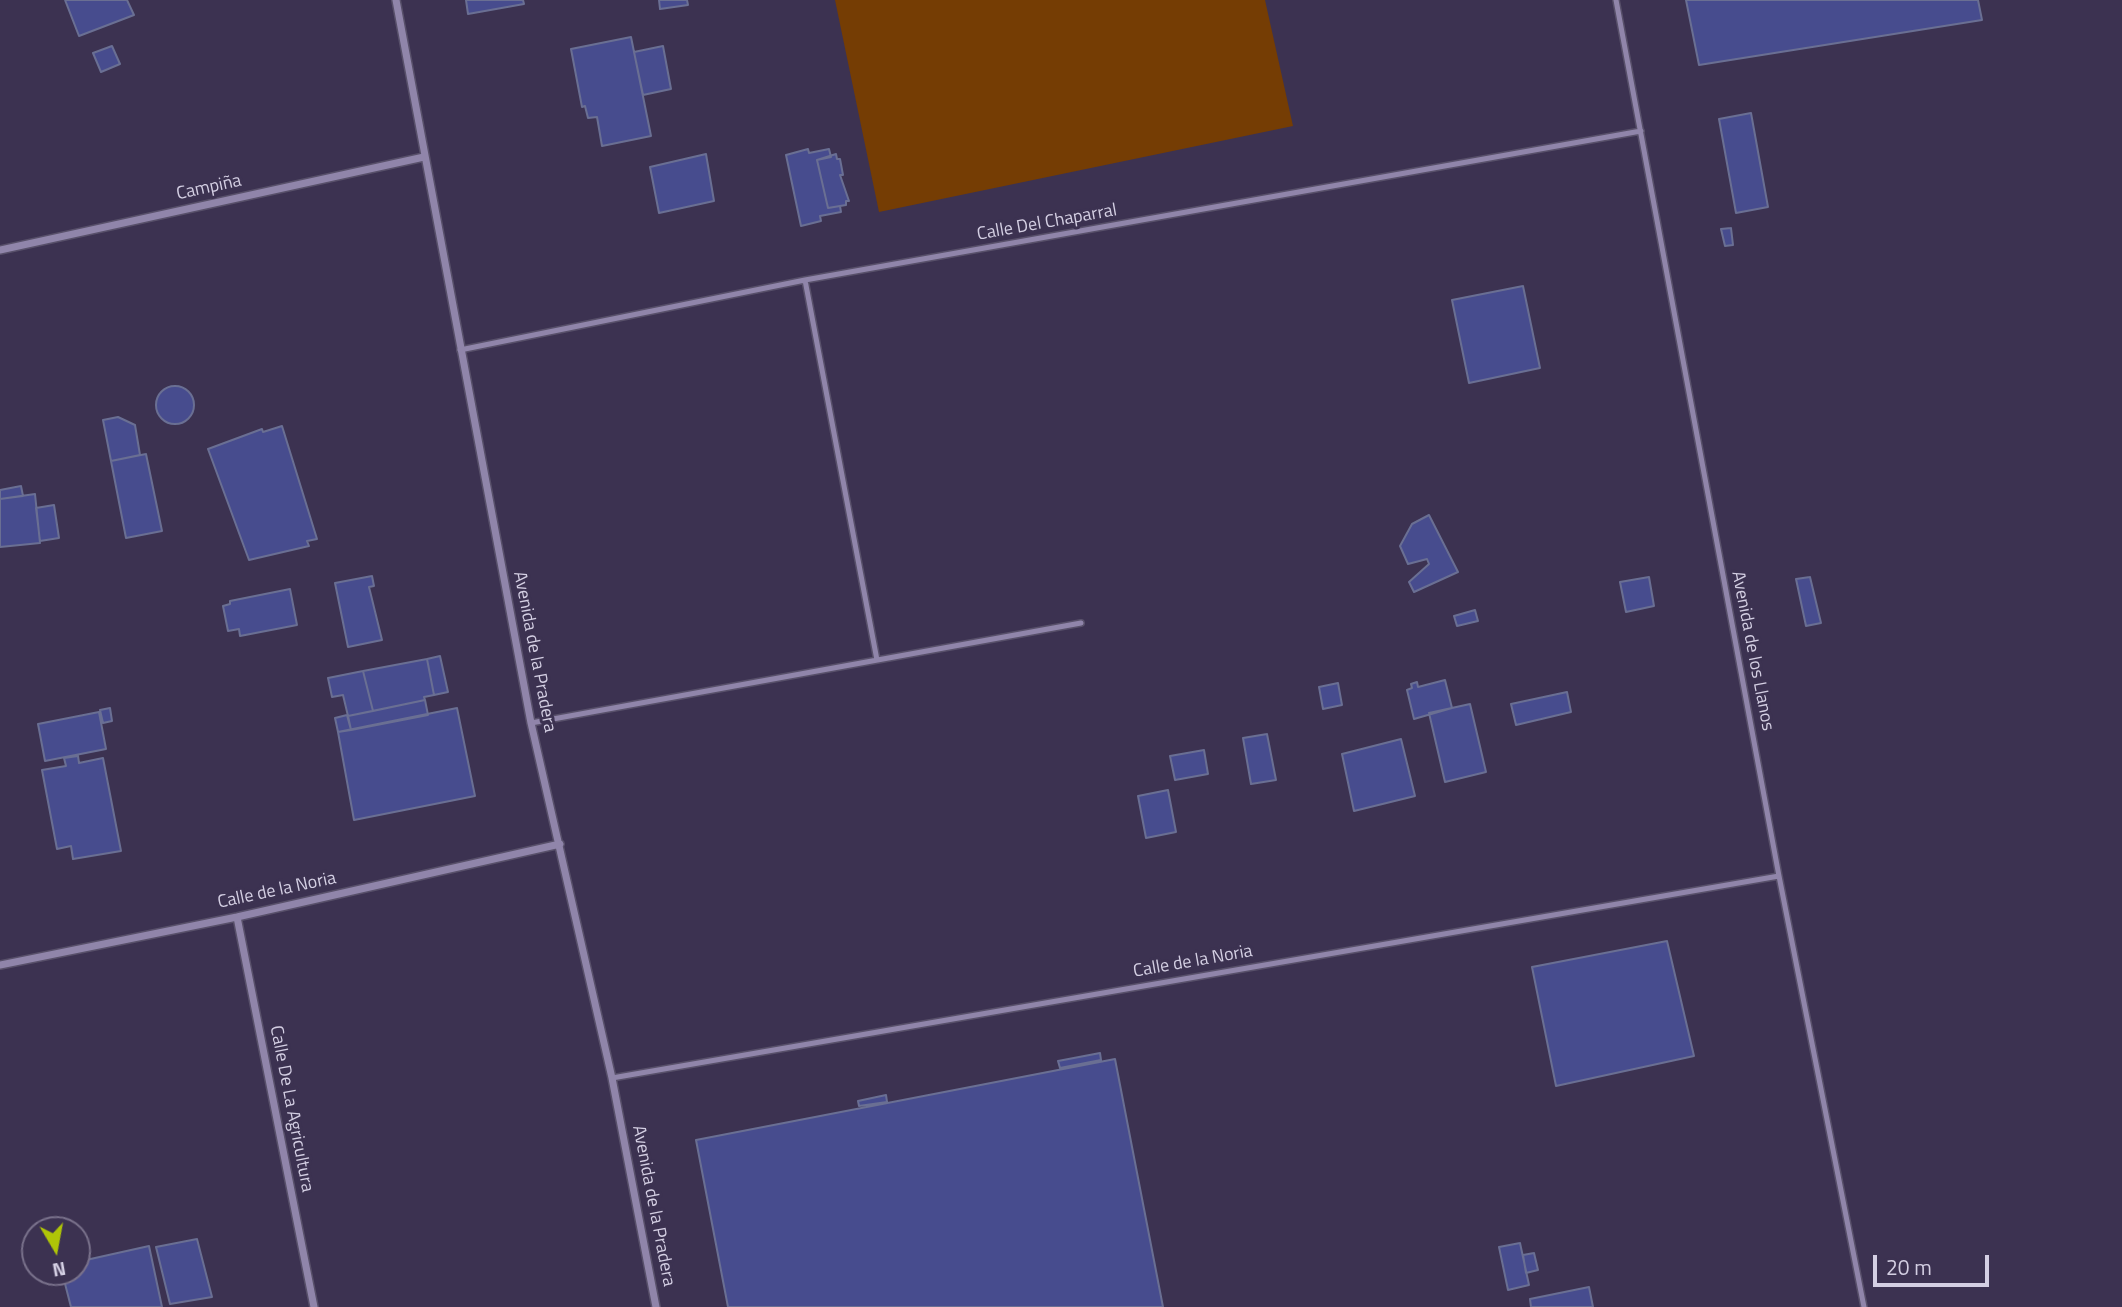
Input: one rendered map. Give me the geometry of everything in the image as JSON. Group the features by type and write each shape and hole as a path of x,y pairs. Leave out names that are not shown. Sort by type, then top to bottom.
{"street":[{"name":"Avenida de la Pradera","path":"396,0 459,350 531,723 612,1078 656,1307"},
{"name":"Campiña","path":"0,250 424,157"},
{"name":"Calle de la Noria","path":"0,965 237,916 560,844"},
{"name":"Calle De La Agricultura","path":"237,916 314,1307"}],"lane":[{"name":"Avenida de los Llanos","path":"1616,0 1779,876 1864,1307"},
{"name":"Calle Del Chaparral","path":"459,350 806,280 1641,131"},
{"path":"806,280 877,660"},
{"path":"531,723 1081,623"},
{"name":"Calle de la Noria","path":"612,1078 1779,876"}],"shaded area":[{"path":"835,0 1265,0 1293,126 879,212"}],"building":[{"path":"65,0 127,0 134,15 79,36"},
{"path":"466,0 523,0 524,4 468,14"},
{"path":"659,0 687,0 688,5 660,9"},
{"path":"1686,0 1978,0 1982,20 1699,65"},
{"path":"631,37 651,136 602,146 597,117 588,118 585,106 582,107 571,49"},
{"path":"112,46 120,64 101,72 93,53"},
{"path":"663,46 671,89 643,95 634,52"},
{"path":"1751,113 1768,207 1736,213 1719,119"},
{"path":"808,149 809,153 829,149 831,157 817,160 828,208 840,206 841,212 820,216 821,221 801,226 786,155"},
{"path":"706,154 714,201 659,213 650,167"},
{"path":"836,154 837,159 840,159 843,175 840,175 849,201 846,201 846,205 828,208 817,160"},
{"path":"1731,228 1733,245 1725,246 1721,229"},
{"path":"1523,286 1540,368 1469,383 1452,300"},
{"path":"175,386 188,392 194,405 188,418 175,424 162,418 156,405 162,392"},
{"path":"118,417 135,425 140,455 111,461 103,420"},
{"path":"282,426 317,539 307,541 309,546 249,560 208,449 262,429 263,432"},
{"path":"146,454 162,531 126,538 111,461"},
{"path":"21,486 23,496 0,499 0,490"},
{"path":"35,494 40,543 0,547 0,499"},
{"path":"54,505 59,538 40,541 36,508"},
{"path":"1429,515 1458,572 1414,592 1409,582 1429,564 1427,559 1408,564 1400,546 1412,524"},
{"path":"372,576 374,586 369,587 382,640 348,647 335,583"},
{"path":"1649,577 1654,606 1626,612 1620,582"},
{"path":"1810,577 1821,623 1806,626 1796,579"},
{"path":"290,589 297,625 240,636 239,629 228,631 223,606 230,604 230,601"},
{"path":"1475,610 1478,621 1457,626 1454,616"},
{"path":"440,656 448,692 434,695 427,659"},
{"path":"427,659 434,695 424,697 425,700 373,711 363,671"},
{"path":"363,671 373,711 348,716 343,695 332,697 328,678"},
{"path":"1445,680 1452,708 1414,719 1407,690 1412,688 1411,684 1417,682 1418,687"},
{"path":"1338,683 1342,705 1323,709 1319,687"},
{"path":"1567,692 1571,712 1516,725 1511,704"},
{"path":"425,700 428,715 351,730 348,716"},
{"path":"1470,704 1486,772 1445,782 1429,713"},
{"path":"110,708 112,721 103,723 100,710"},
{"path":"457,708 475,796 354,820 338,732"},
{"path":"99,712 106,749 45,761 38,724"},
{"path":"347,715 351,730 338,732 335,718"},
{"path":"1267,734 1276,780 1251,784 1243,738"},
{"path":"1401,739 1415,796 1354,811 1342,754"},
{"path":"1204,750 1208,774 1175,780 1170,756"},
{"path":"78,756 79,763 103,758 121,851 73,859 71,846 57,849 42,770 66,766 64,758"},
{"path":"1168,790 1176,832 1146,838 1138,796"},
{"path":"1667,941 1694,1056 1556,1086 1532,967"},
{"path":"1100,1053 1101,1060 1060,1068 1058,1061"},
{"path":"1115,1059 1163,1307 728,1307 696,1140"},
{"path":"886,1095 887,1102 859,1106 858,1101"},
{"path":"197,1239 212,1297 170,1304 156,1247"},
{"path":"1520,1243 1529,1285 1508,1290 1499,1247"},
{"path":"149,1246 162,1307 71,1307 66,1286 91,1286 91,1259"},
{"path":"1534,1253 1538,1270 1526,1273 1523,1255"},
{"path":"1589,1287 1593,1307 1531,1307 1530,1299"}]}
